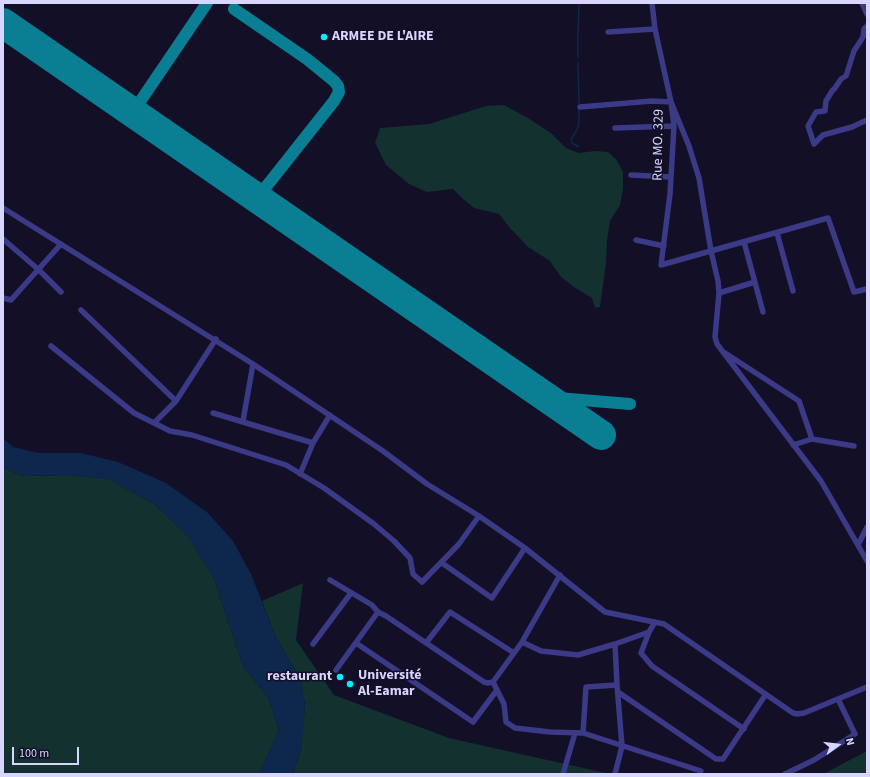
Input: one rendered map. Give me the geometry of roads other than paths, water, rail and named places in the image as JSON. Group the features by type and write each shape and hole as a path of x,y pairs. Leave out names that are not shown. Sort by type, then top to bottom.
{"street":[{"name":"Rue MO. 329","path":"652,3 655,28 672,102 674,126 671,177 661,265 711,251"},
{"path":"862,3 867,14"},
{"path":"867,26 864,29 863,37 854,52 846,76 832,90 826,101 825,111 816,112 808,126 814,144 823,135 852,127 867,120"},
{"path":"608,32 655,28"},
{"path":"580,107 652,101 672,102 689,146 699,178 711,251 718,281 719,293 715,337 721,351 821,481 867,561"},
{"path":"615,128 674,126"},
{"path":"631,175 671,177"},
{"path":"3,208 216,339 330,415 383,451 427,484 479,516 524,548 605,612 664,624 793,713 798,714 867,687"},
{"path":"711,251 828,218 854,292 867,289"},
{"path":"777,232 793,291"},
{"path":"3,239 39,270 61,292"},
{"path":"636,240 664,246"},
{"path":"744,242 763,312"},
{"path":"3,298 11,300 61,244"},
{"path":"719,293 755,282"},
{"path":"81,310 176,401"},
{"path":"154,423 176,401 216,339"},
{"path":"51,346 134,413 170,431 192,435 286,465 324,488 368,519 394,541 410,558 413,574 422,582 459,544 479,516"},
{"path":"721,351 798,401 812,438"},
{"path":"242,421 254,364"},
{"path":"213,413 313,443"},
{"path":"300,474 313,443 330,415"},
{"path":"793,445 812,438 854,446"},
{"path":"858,545 867,528"},
{"path":"442,563 492,598 524,548"},
{"path":"330,580 372,605 378,612 484,682 488,683 493,682 522,642 560,575"},
{"path":"313,644 351,593"},
{"path":"336,670 378,612"},
{"path":"426,643 450,612 514,653"},
{"path":"655,622 649,632 641,654 652,666 744,729"},
{"path":"522,642 541,651 578,655 649,632"},
{"path":"356,643 473,722 496,690"},
{"path":"615,644 622,746 615,774"},
{"path":"493,682 504,704 506,722 515,728 550,732 583,733 702,771"},
{"path":"583,733 586,687 617,685"},
{"path":"618,692 716,759 723,759 766,694"},
{"path":"785,774 814,760 855,734 838,699"},
{"path":"563,774 575,733"}],"water":[{"path":"3,438 13,447 39,453 81,453 118,462 166,483 208,513 233,541 251,574 277,640 299,676 305,704 301,749 293,774 259,774 279,730 268,697 244,668 214,578 187,536 154,504 109,479 65,475 24,476 3,468"}],"waterway":[{"path":"578,33 579,3"},
{"path":"578,34 578,58"},
{"path":"578,63 579,105"},
{"path":"579,109 578,125 576,132 571,139 572,143 579,147"}],"place":[{"name":"ARMEE DE L'AIRE","path":"324,37"},
{"name":"restaurant","path":"340,677"},
{"name":"Université Al-Eamar","path":"350,684"}]}
